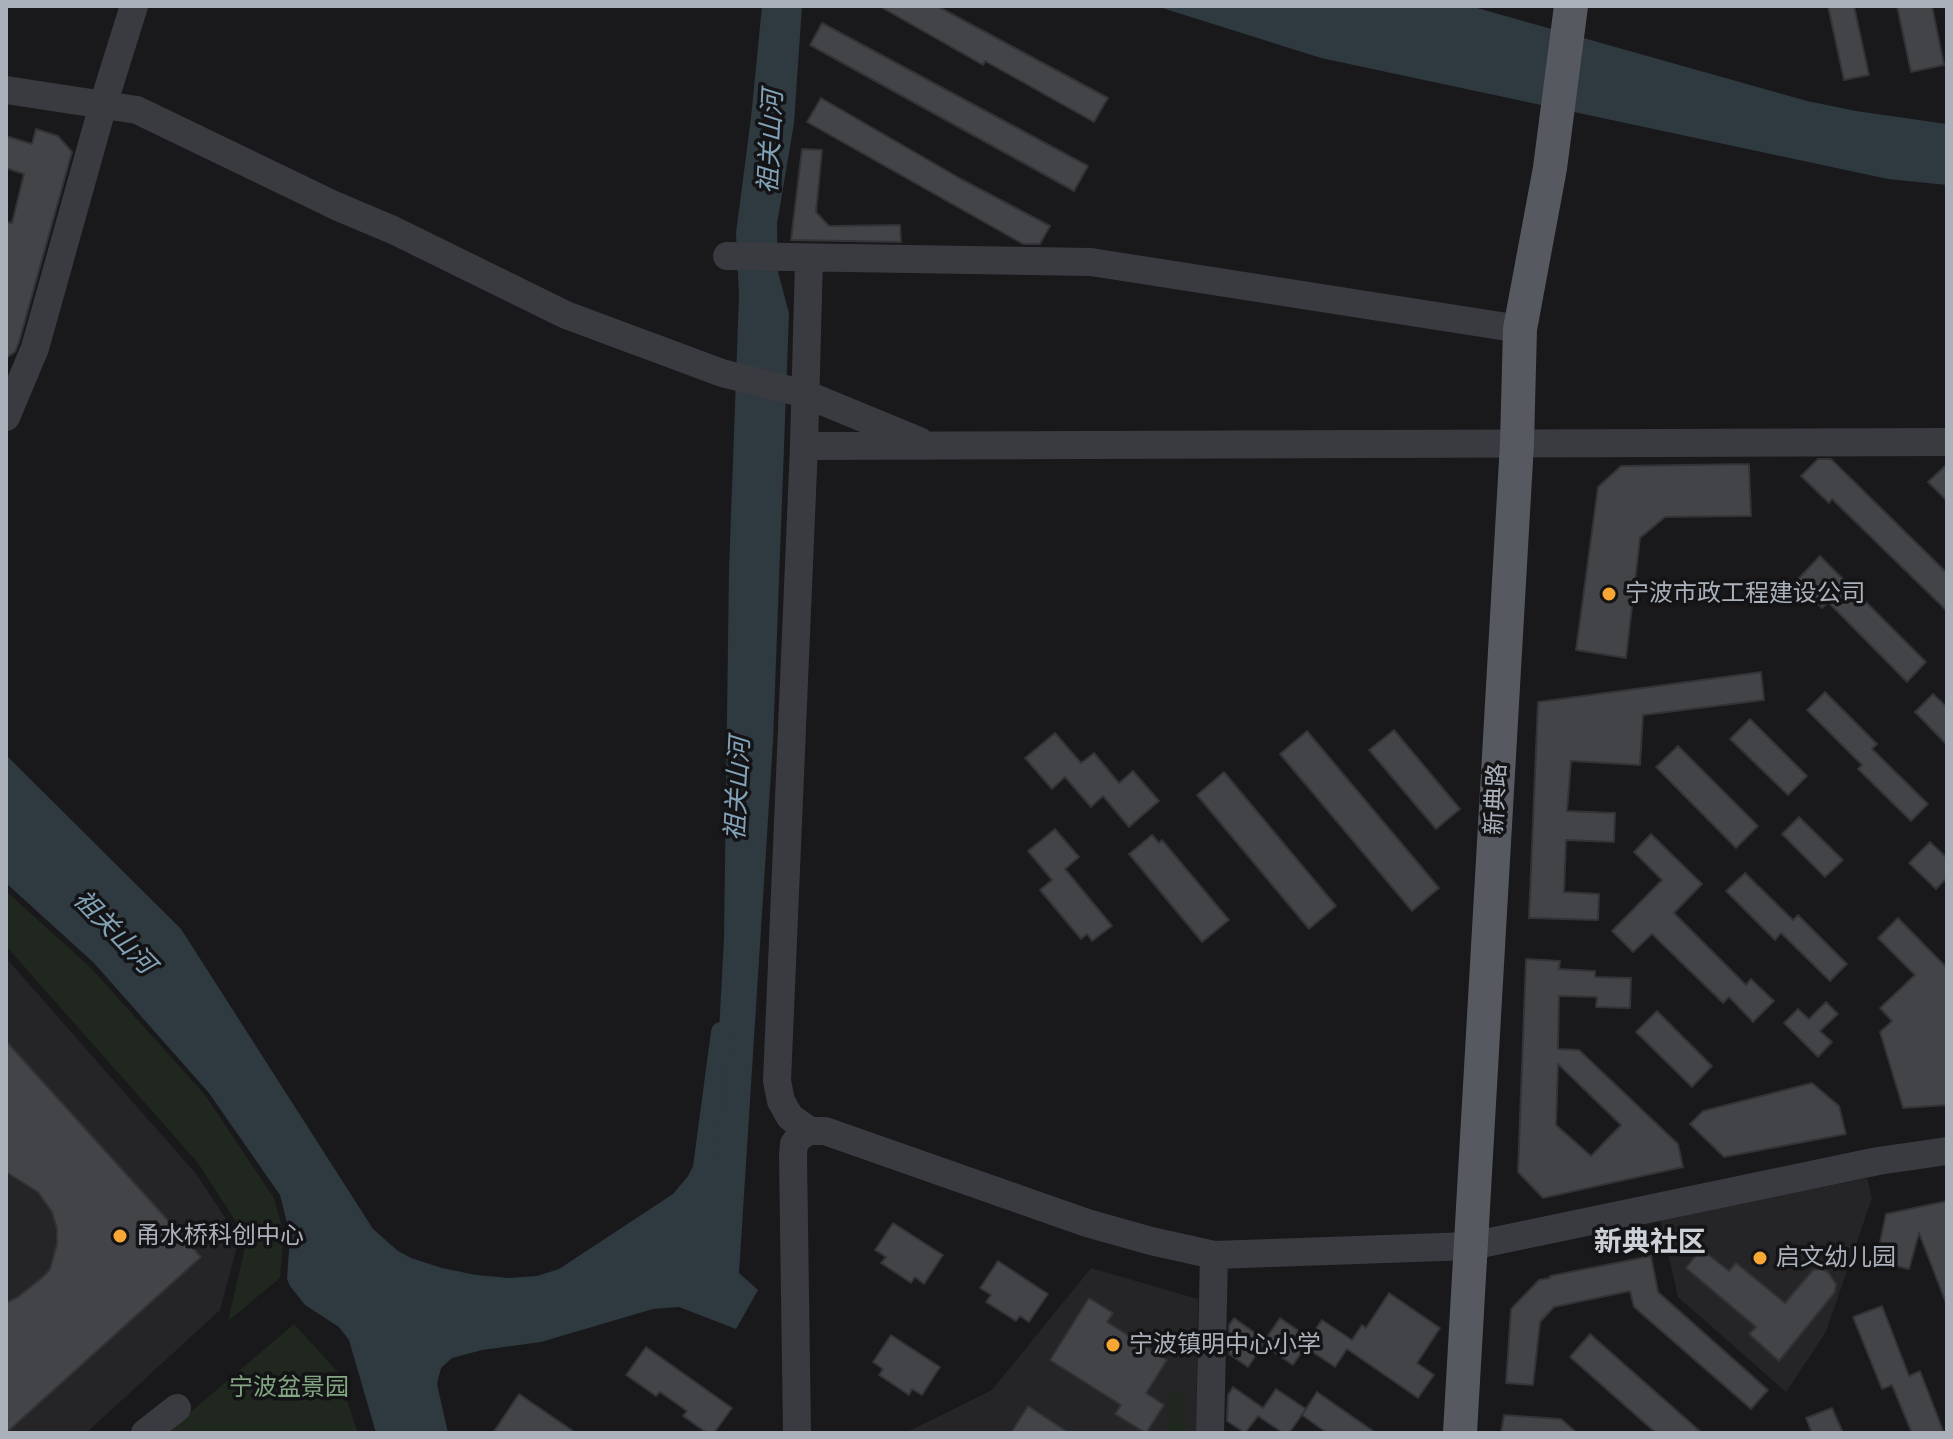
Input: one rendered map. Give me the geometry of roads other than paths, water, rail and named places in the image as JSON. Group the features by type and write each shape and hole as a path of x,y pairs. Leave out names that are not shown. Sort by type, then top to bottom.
{"main road":[{"name":"新典路","path":"1460,1433 1517,443 1520,329 1550,168 1571,6"}],"street":[{"path":"6,417 35,348 134,6"},
{"path":"6,90 137,110 566,315 726,374 798,392 930,446"},
{"path":"727,256 1091,262 1520,329"},
{"path":"798,259 798,392 804,446 777,1081 781,1101 790,1117 810,1131"},
{"path":"804,446 1947,442"},
{"path":"797,1433 793,1155 794,1144 800,1136 810,1131 825,1131 1087,1223 1214,1255 1471,1246 1878,1161 1947,1151"},
{"path":"1210,1433 1214,1255"},
{"path":"145,1433 177,1408"}],"water":[{"path":"762,6 802,6 794,123 777,224 778,272 789,313 773,741 739,1273 758,1290 736,1329 679,1307 653,1309 541,1342 482,1350 452,1358 441,1368 437,1384 448,1433 376,1433 349,1340 339,1327 305,1305 287,1279 290,1235 280,1195 209,1093 94,963 6,883 6,755 181,929 373,1229 398,1251 442,1268 476,1275 509,1278 537,1276 559,1269 673,1194 688,1176 714,1125 724,938 729,570 739,295 736,233"},
{"path":"1156,6 1470,6 1807,101 1947,124 1947,185 1888,179 1321,58"}],"waterway":[{"name":"祖关山河","path":"703,1167 721,1032"}],"place":[{"name":"宁波市政工程建设公司","path":"1609,594"},
{"name":"甬水桥科创中心","path":"120,1236"},
{"name":"启文幼儿园","path":"1760,1258"},
{"name":"宁波镇明中心小学","path":"1113,1345"}],"district":[{"name":"新典社区","path":"1650,1242"}],"park label":[{"name":"宁波盆景园","path":"289,1388"}]}
